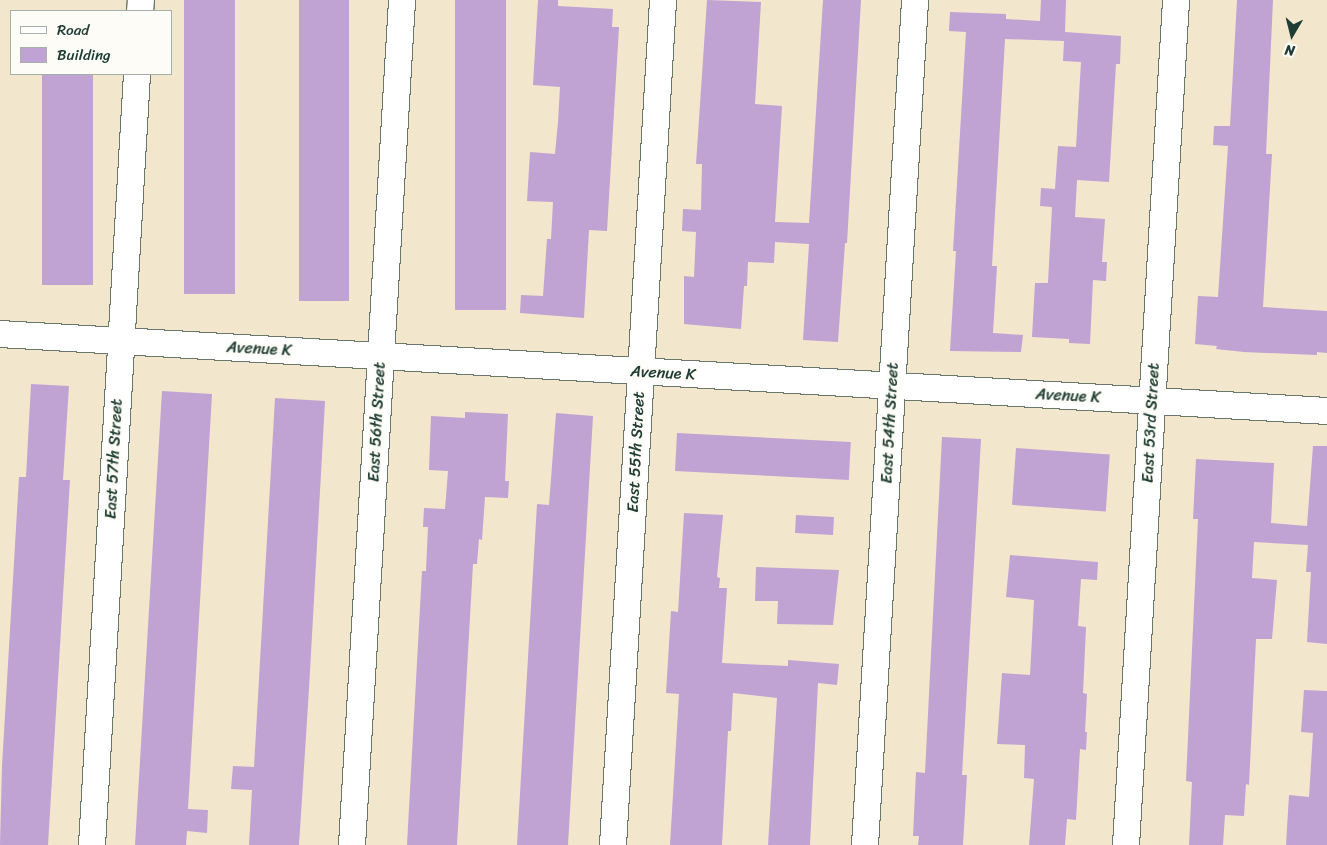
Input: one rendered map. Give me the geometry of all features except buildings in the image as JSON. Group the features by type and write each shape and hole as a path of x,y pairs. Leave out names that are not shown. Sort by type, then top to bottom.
{"street":[{"name":"East 56th Street","path":"352,845 402,0"},
{"name":"East 55th Street","path":"614,845 663,0"},
{"name":"East 54th Street","path":"865,845 915,0"},
{"name":"East 53rd Street","path":"1126,845 1176,0"},
{"name":"East 57th Street","path":"92,845 137,75"},
{"name":"Avenue K","path":"0,334 1327,411"}]}
